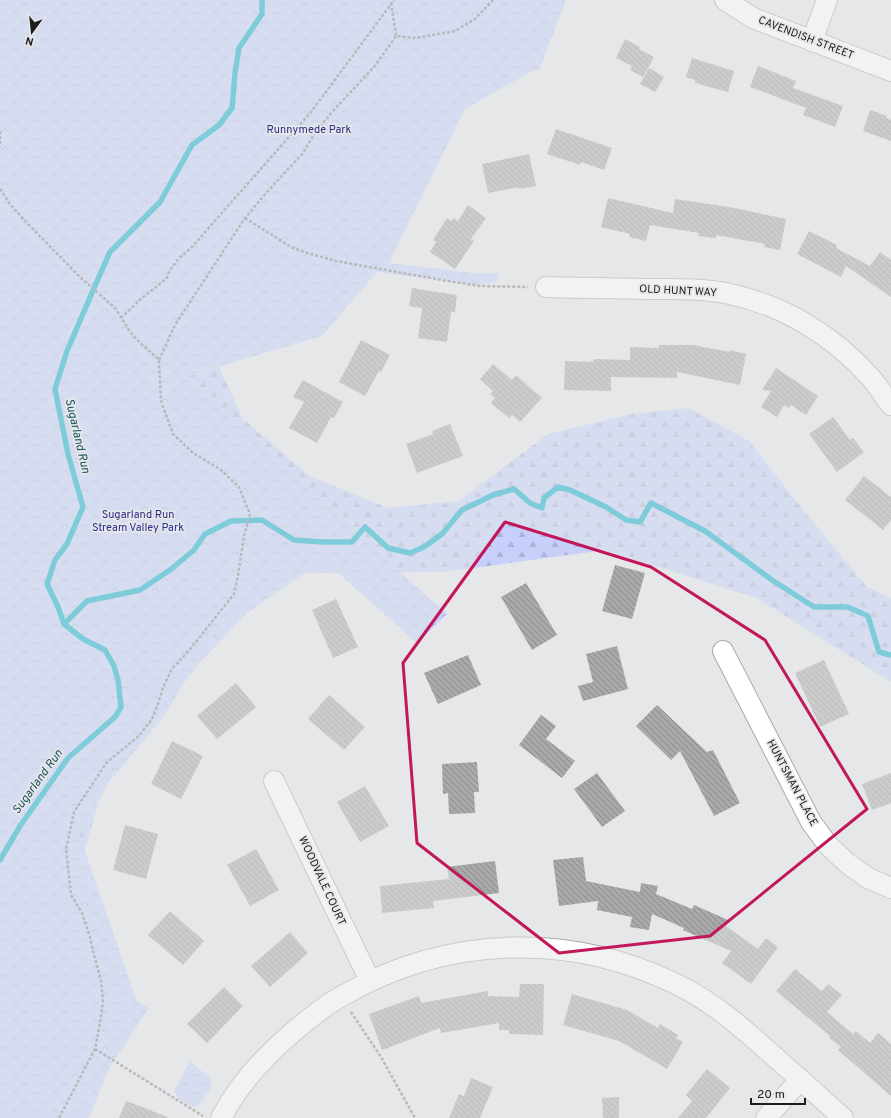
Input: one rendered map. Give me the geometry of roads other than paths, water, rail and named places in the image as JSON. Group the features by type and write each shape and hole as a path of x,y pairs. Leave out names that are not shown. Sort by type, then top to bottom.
{"street":[{"name":"CAVENDISH STREET","path":"725,0 753,18 891,71"},
{"path":"812,41 827,0"},
{"name":"OLD HUNT WAY","path":"546,287 697,289 730,294 762,303 794,317 823,334 847,353 872,379 891,405"},
{"name":"HUNTSMAN PLACE","path":"723,651 811,822 828,845 847,863 868,878 891,888"},
{"name":"WOODVALE COURT","path":"274,781 370,981"},
{"path":"221,1118 247,1079 274,1049 306,1020 341,996 370,981 410,965 450,954 489,948 526,947 574,951 607,958 641,968 677,984 712,1005 749,1033 843,1118"},
{"path":"766,1118 800,1080"}],"waterway":[{"name":"Sugarland Run","path":"0,860 20,826 68,758 115,717 121,707 118,680 114,666 105,650 83,639 64,624 47,584 55,560 67,544 83,507 68,454 55,389 67,351 110,252 160,202 192,145 219,125 232,108 239,48 262,14 262,0"},
{"path":"64,624 87,601 140,590 170,570 194,550 205,534 231,521 262,520 294,540 323,542 352,542 365,527 388,548 410,553 424,547 442,534 462,510 493,495 514,489 530,503 542,508 544,498 558,487 570,490 606,507 626,520 640,522 651,503 705,531 772,580 814,607 848,607 868,616 879,652 891,655"}],"park label":[{"name":"Runnymede Park","path":"309,130"},
{"name":"Sugarland Run Stream Valley Park","path":"138,521"}]}
